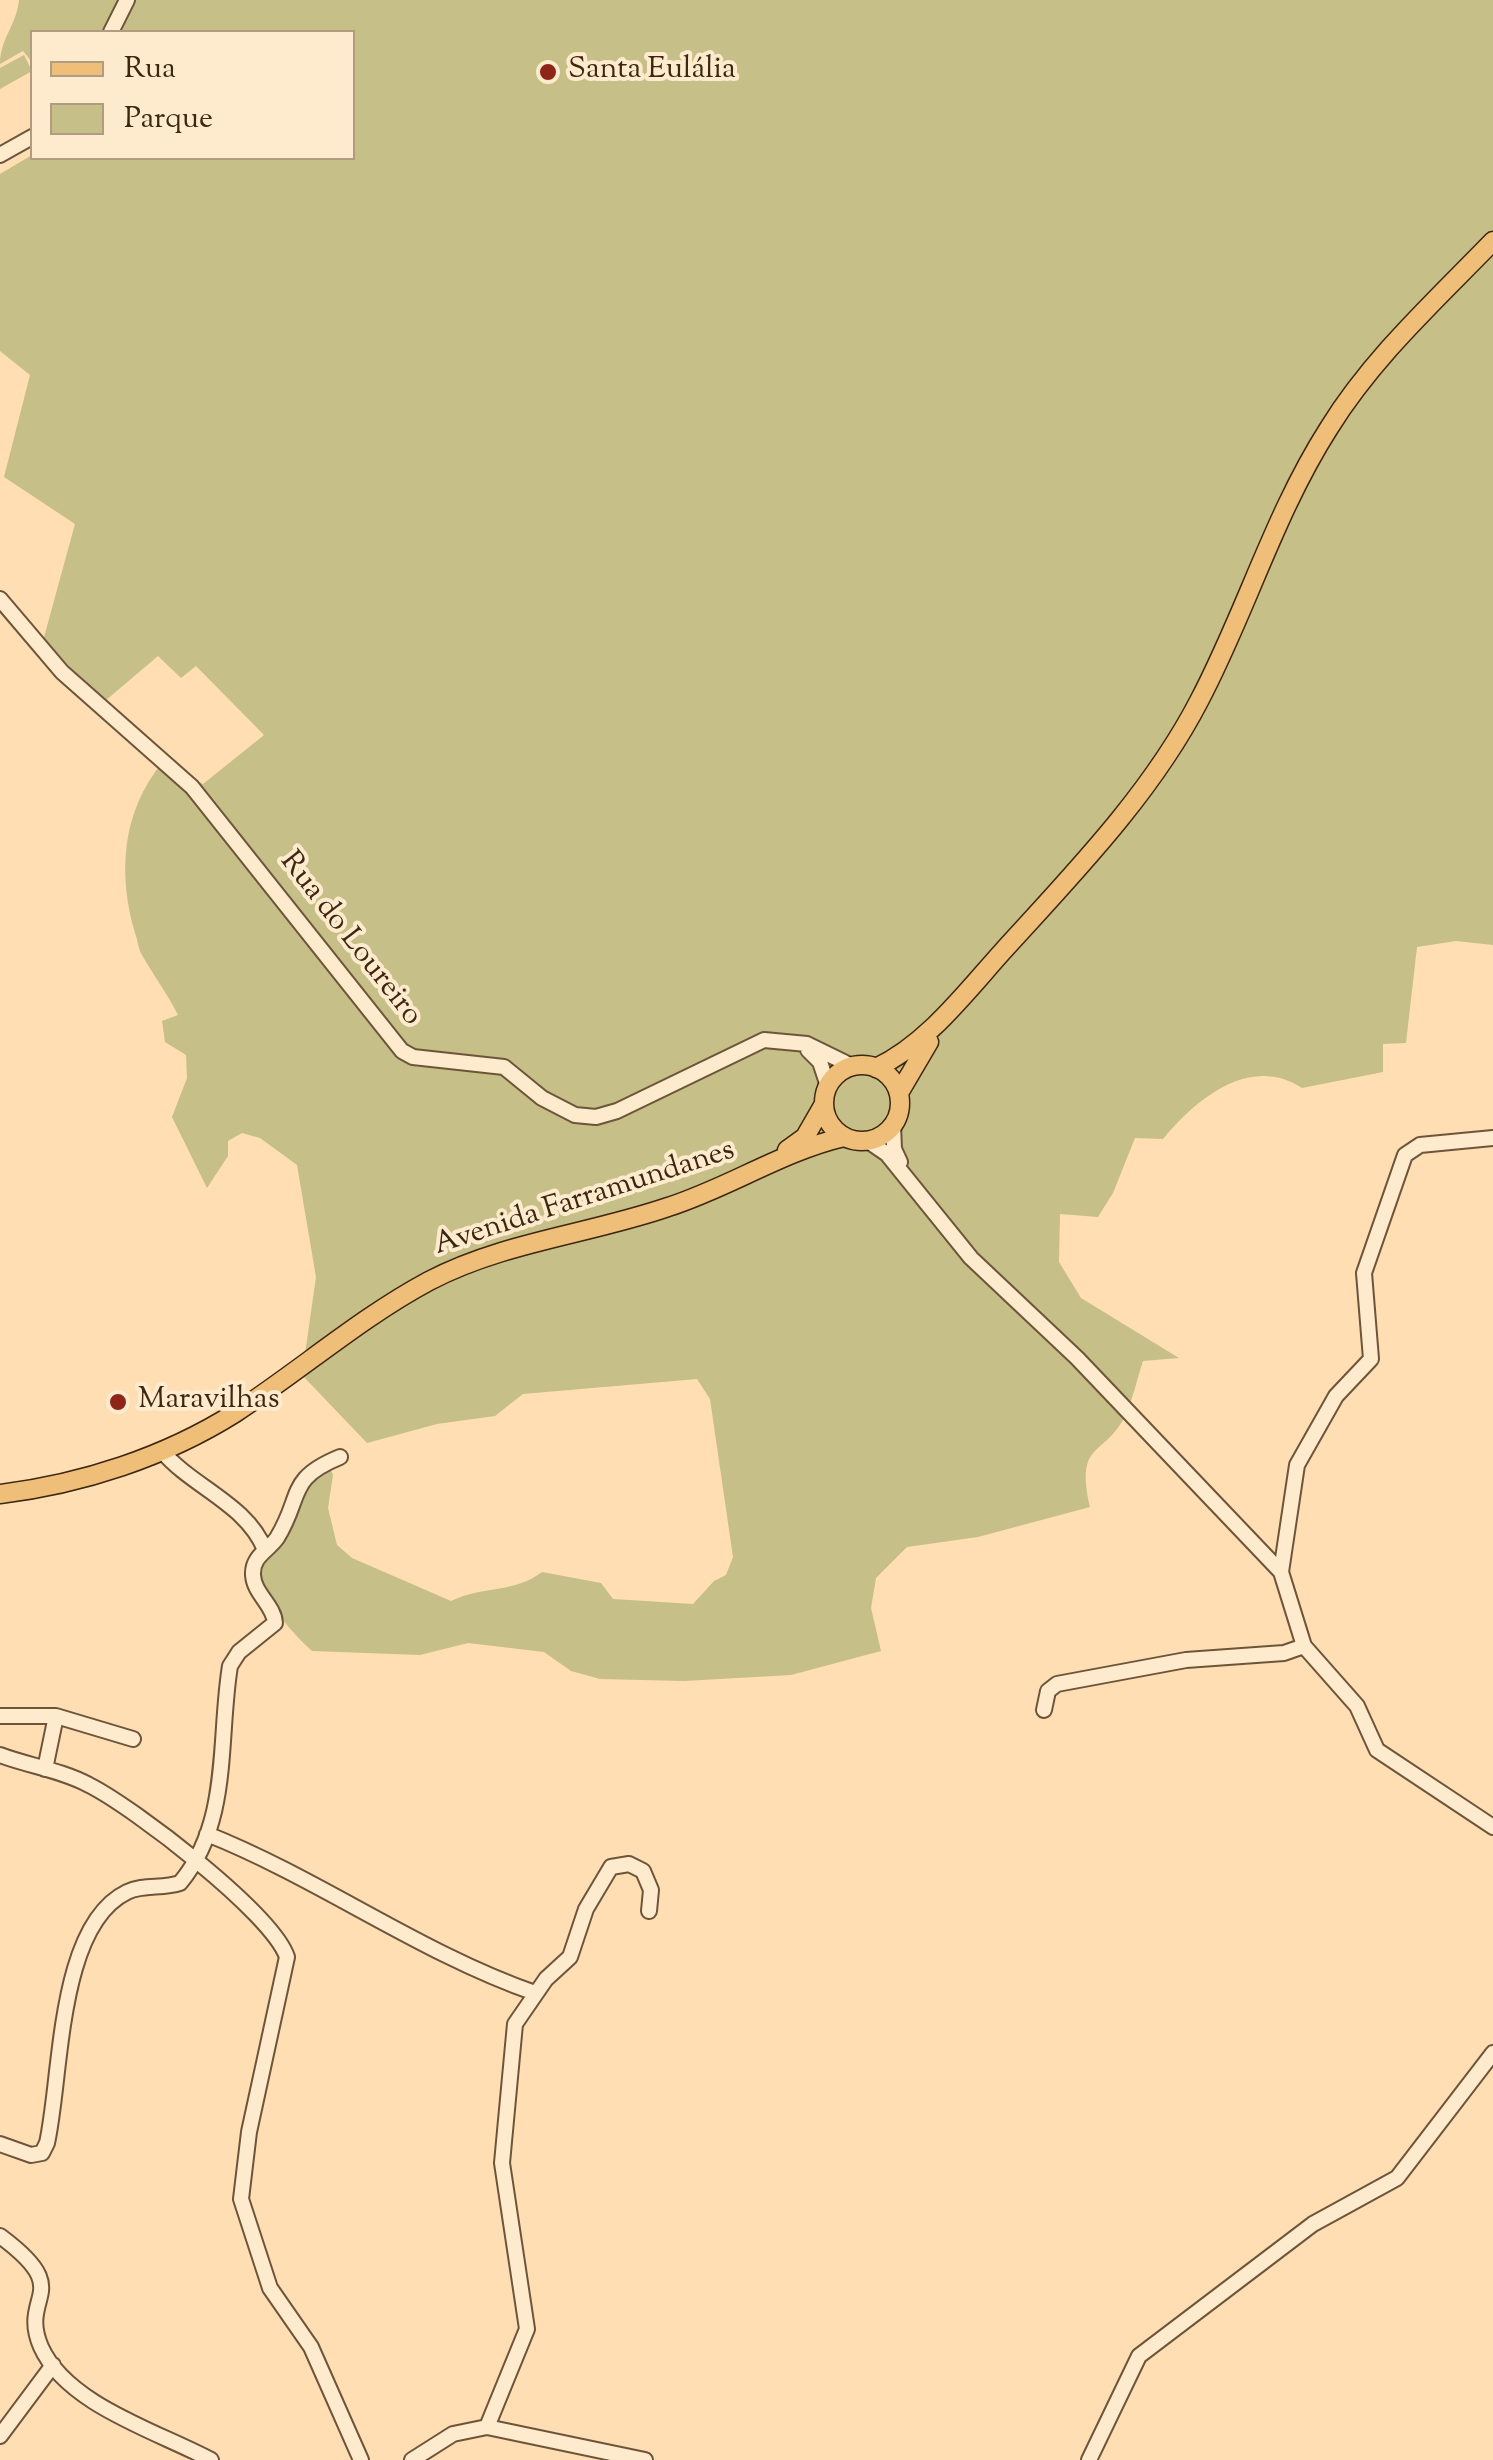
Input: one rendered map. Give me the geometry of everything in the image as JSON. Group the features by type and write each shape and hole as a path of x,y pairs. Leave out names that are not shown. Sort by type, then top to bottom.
{"main road":[{"path":"763,1169 844,1137 868,1141 893,1125 898,1092 918,1055 1171,750 1207,686 1302,471 1330,425 1386,352 1493,240"},
{"path":"763,1169 805,1137 826,1095 852,1066 876,1068 910,1048 965,994"},
{"path":"876,1068 898,1092"},
{"path":"826,1095 829,1123 844,1137"},
{"name":"Avenida Farramundanes","path":"0,1494 73,1481 162,1451 230,1416 370,1316 436,1278 516,1248 667,1208 763,1169"}],"street":[{"path":"112,30 127,0"},
{"path":"0,155 30,138"},
{"name":"Rua do Loureiro","path":"0,598 62,672 192,786 402,1051 413,1057 504,1067 542,1098 574,1114 596,1117 617,1111 764,1040 795,1041"},
{"path":"795,1041 852,1066"},
{"path":"795,1041 820,1062 826,1095"},
{"path":"893,1125 894,1149 906,1176"},
{"path":"1493,1138 1420,1144 1405,1156 1364,1273 1370,1360 1336,1396 1297,1466 1281,1572 1304,1646 1357,1706 1376,1750 1493,1827"},
{"path":"868,1141 906,1176 971,1258 1077,1358 1281,1572"},
{"path":"162,1451 259,1534 265,1550"},
{"path":"0,2144 31,2154 42,2153 47,2143 75,1975 94,1920 130,1890 180,1882 194,1861 207,1834 223,1763 230,1666 239,1652 275,1623 275,1614 252,1578 254,1562 276,1538 302,1478 340,1458"},
{"path":"1044,1710 1048,1690 1072,1680 1142,1666 1284,1653 1304,1646"},
{"path":"0,1716 56,1716 133,1738"},
{"path":"45,1769 56,1716"},
{"path":"0,1755 102,1792 194,1861 282,1942 286,1957 250,2132 241,2200 270,2288 311,2347 361,2460"},
{"path":"207,1834 284,1866 465,1965 535,1993"},
{"path":"487,2427 527,2329 502,2163 516,2024 535,1993 570,1957 586,1909 611,1866 629,1864 643,1871 651,1890 649,1911"},
{"path":"1089,2460 1139,2356 1313,2224 1397,2178 1493,2053"},
{"path":"0,2236 38,2270 43,2287 36,2326 40,2346 53,2365 109,2411 211,2460"},
{"path":"0,2436 53,2365"},
{"path":"412,2460 453,2434 487,2427 645,2460"}],"green space":[{"path":"19,0 1493,0 1493,945 1456,941 1417,947 1406,1043 1383,1044 1383,1072 1302,1088 1263,1076 1225,1086 1191,1109 1163,1139 1135,1138 1113,1193 1098,1217 1060,1214 1059,1262 1081,1298 1179,1358 1143,1361 1125,1416 1089,1460 1086,1486 1090,1507 978,1537 907,1547 876,1578 871,1608 881,1651 791,1675 684,1681 600,1679 571,1671 544,1652 468,1643 420,1655 312,1651 266,1593 257,1569 304,1479 330,1468 333,1475 328,1508 337,1545 352,1558 451,1601 521,1583 542,1572 601,1583 613,1599 693,1604 714,1581 726,1575 733,1557 710,1399 697,1379 523,1394 495,1416 437,1424 367,1443 302,1375 316,1277 297,1165 260,1138 242,1133 228,1141 228,1156 207,1188 172,1117 187,1078 186,1055 165,1042 162,1021 178,1015 140,950 126,889 127,845 138,802 162,763 203,784 264,735 196,666 181,678 158,656 105,701 43,641 75,524 4,477 30,375 0,351 0,174 30,156 30,160 355,160 355,30 30,30 30,60 23,51 0,64"},
{"path":"24,55 30,72 0,89 0,68"}],"place":[{"name":"Santa Eulália","path":"548,72"},
{"name":"Maravilhas","path":"118,1402"}]}
